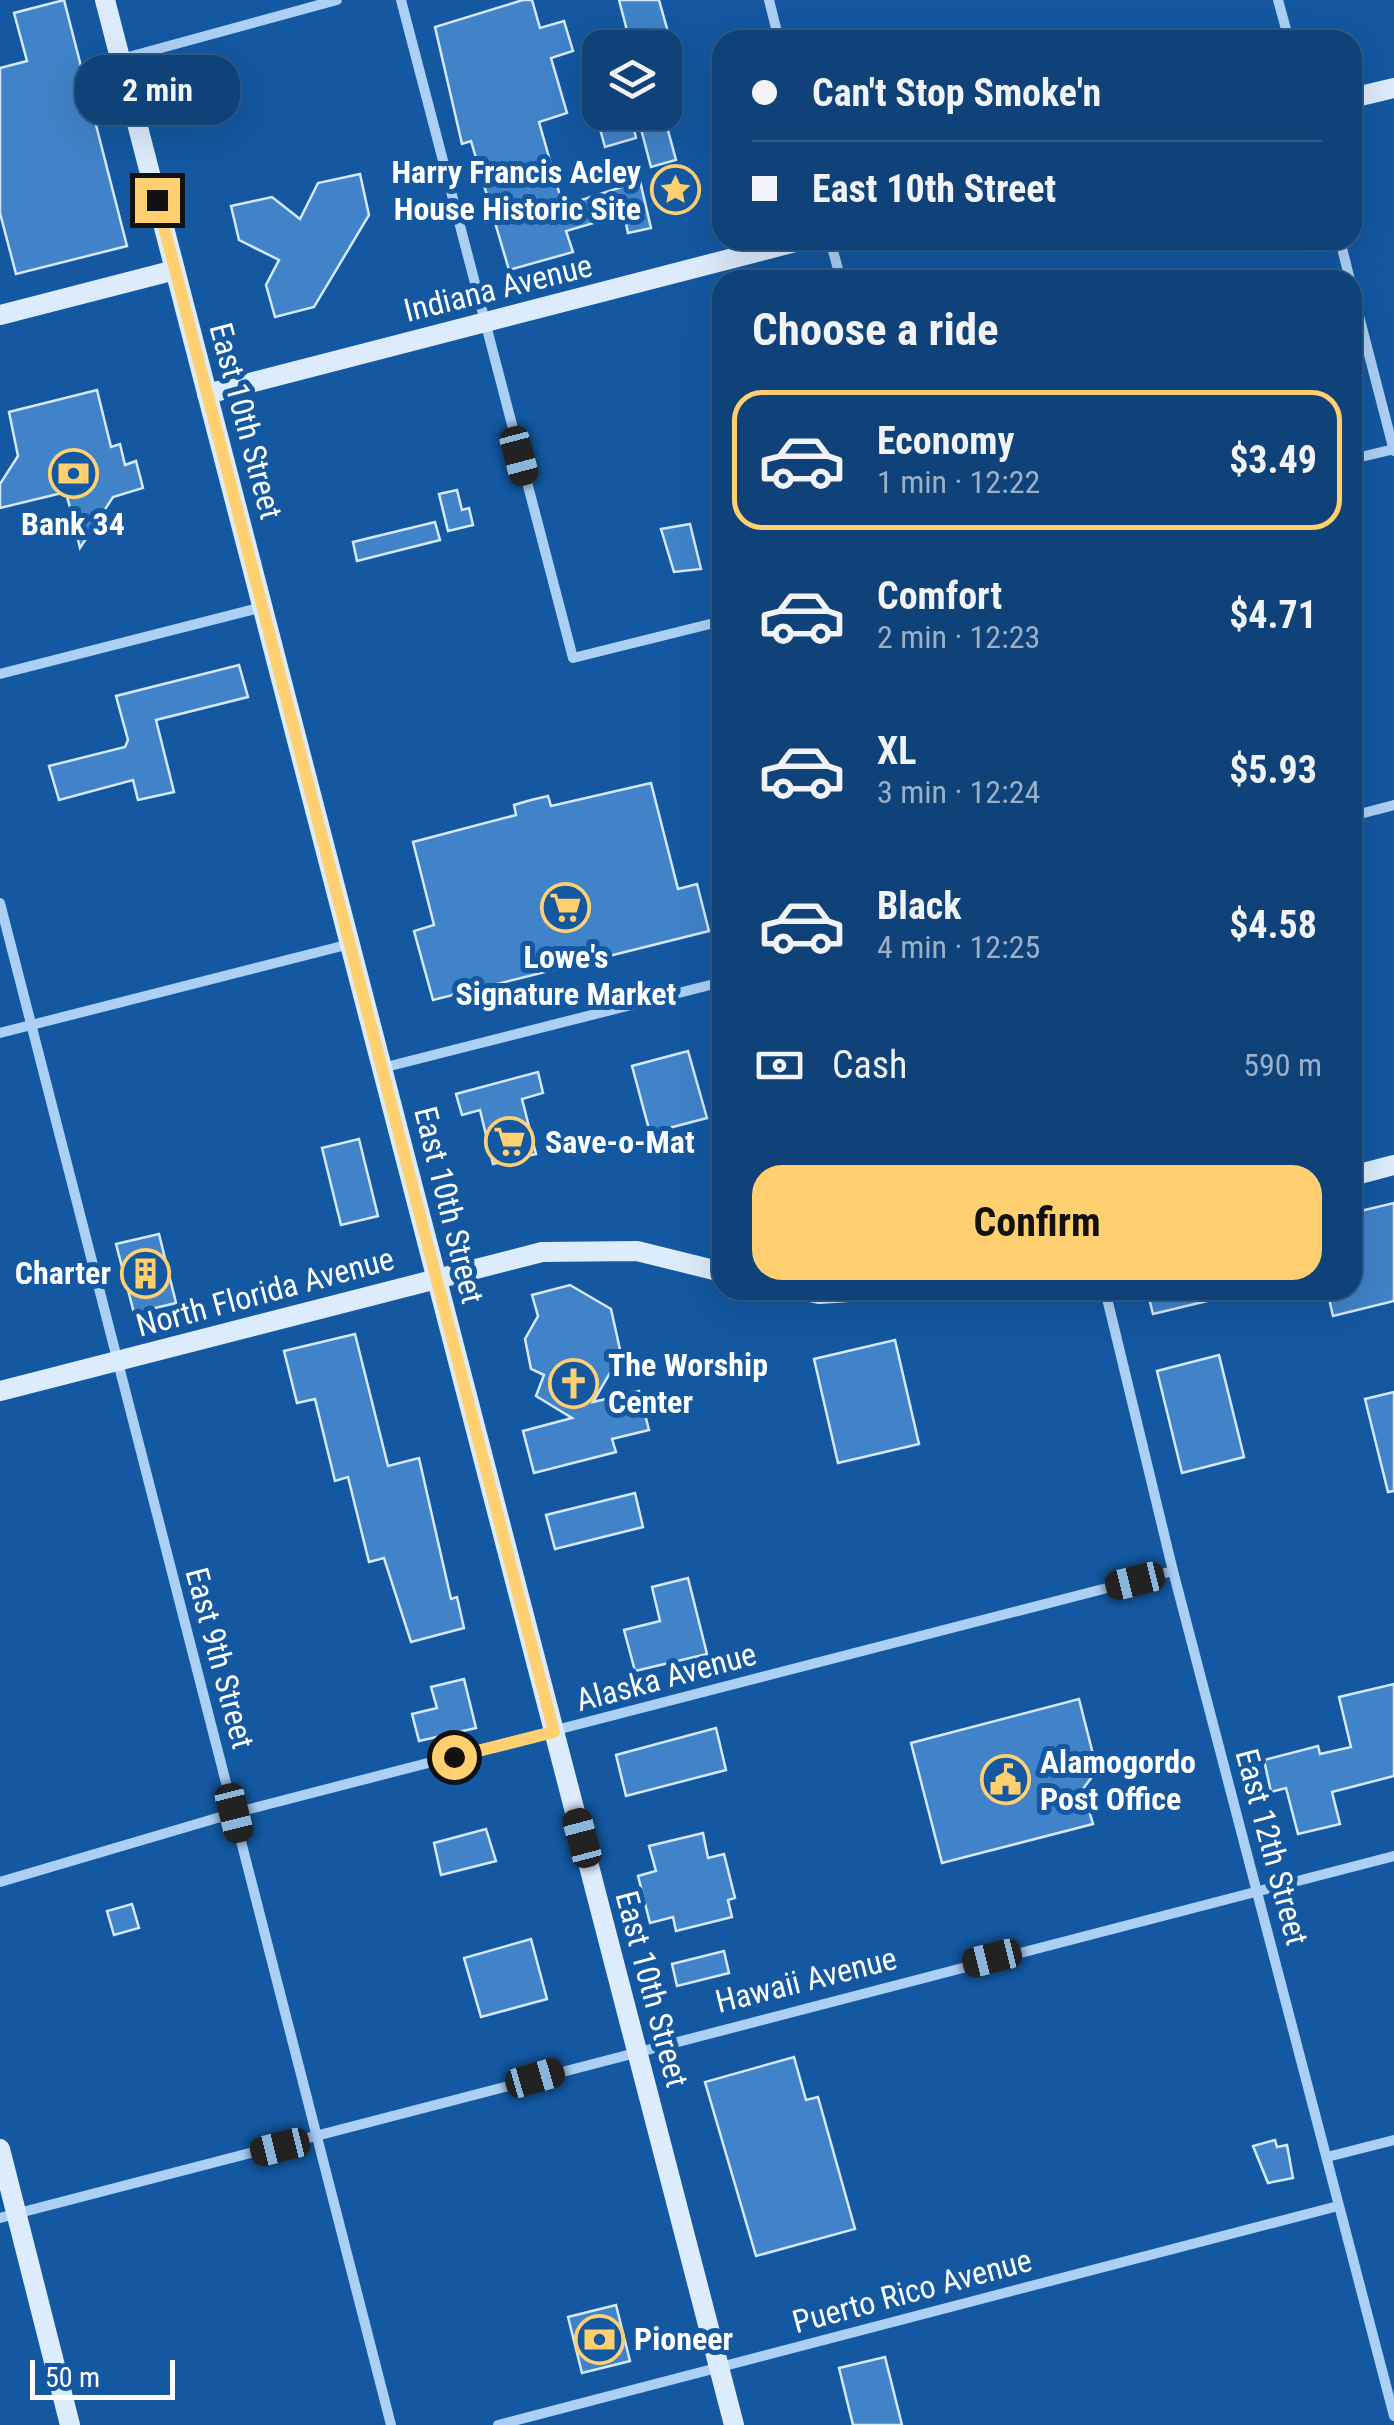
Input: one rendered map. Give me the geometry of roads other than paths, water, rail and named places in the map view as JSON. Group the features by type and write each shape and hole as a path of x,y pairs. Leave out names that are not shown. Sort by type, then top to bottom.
{"main road":[{"name":"East 10th Street","path":"104,0 734,2425"},
{"path":"1362,96 1394,88"},
{"name":"Indiana Avenue","path":"207,394 765,250"},
{"path":"0,315 176,270"},
{"path":"1362,1173 1394,1165"},
{"name":"North Florida Avenue","path":"0,1391 542,1252 636,1252 712,1270"},
{"path":"0,2149 8,2215 70,2425"}],"street":[{"path":"120,59 337,0"},
{"path":"401,0 573,658 712,623"},
{"path":"769,0 776,30"},
{"path":"1278,0 1286,30"},
{"path":"1362,327 1394,449 1362,457"},
{"path":"0,674 263,607"},
{"path":"1362,813 1394,805"},
{"name":"East 9th Street","path":"0,904 392,2425"},
{"path":"0,1034 350,944"},
{"path":"382,1068 712,985"},
{"name":"East 12th Street","path":"1107,1300 1173,1571 1338,2206 1388,2366 1394,2416"},
{"name":"Alaska Avenue","path":"0,1882 234,1813 1173,1571"},
{"name":"Hawaii Avenue","path":"8,2215 318,2138 636,2049 1394,1856"},
{"path":"1327,2157 1394,2140"},
{"name":"Puerto Rico Avenue","path":"498,2425 1338,2206"}],"place":[{"name":"Harry Francis Acley House Historic Site","path":"676,190"},
{"name":"Bank 34","path":"73,474"},
{"name":"Lowe's Signature Market","path":"566,907"},
{"name":"Save-o-Mat","path":"510,1142"},
{"name":"Charter","path":"146,1273"},
{"name":"The Worship Center","path":"573,1383"},
{"name":"Alamogordo Post Office","path":"1005,1780"},
{"name":"Pioneer","path":"599,2339"}]}
